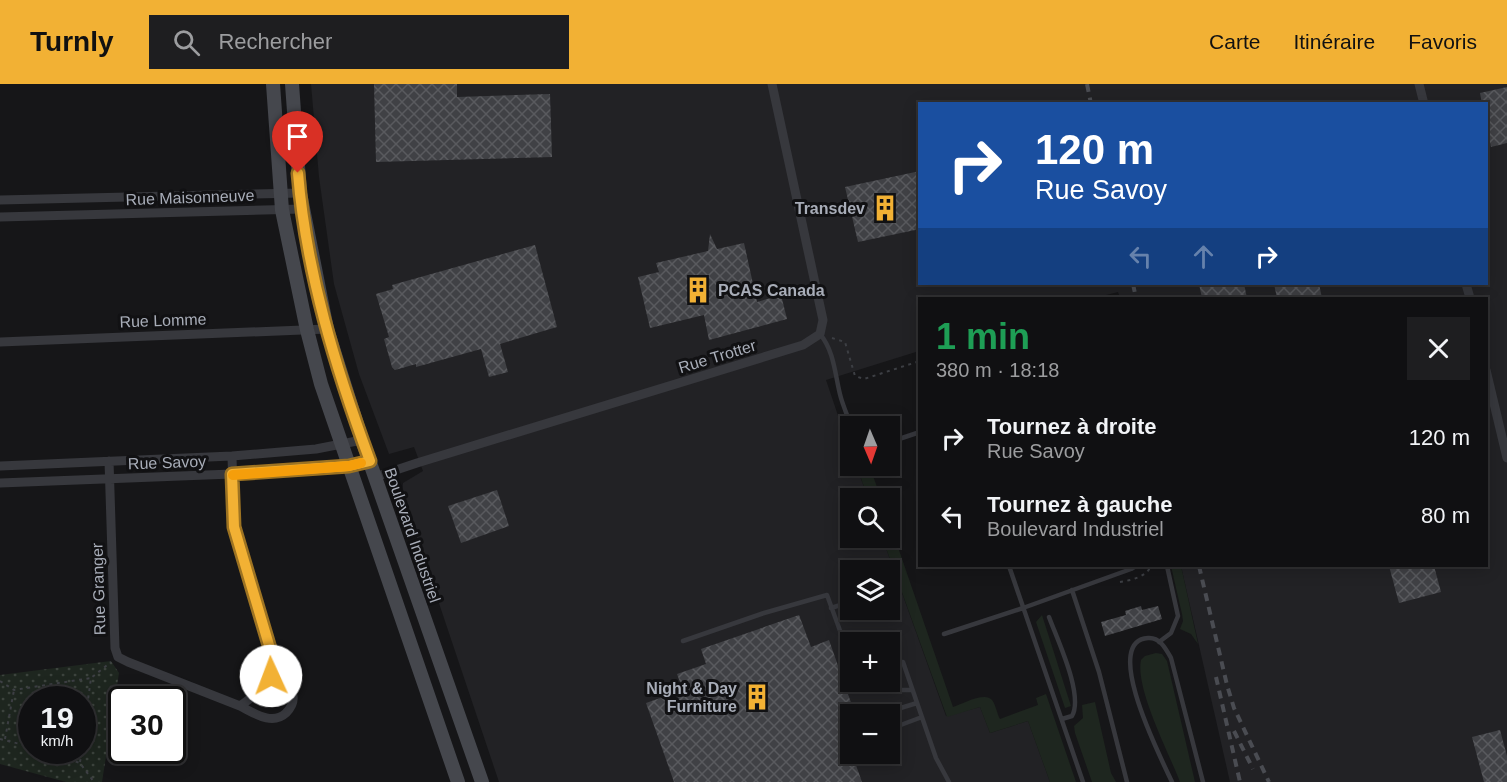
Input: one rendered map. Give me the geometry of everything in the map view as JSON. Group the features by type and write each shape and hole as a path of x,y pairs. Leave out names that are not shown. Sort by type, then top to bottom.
{"street":[{"path":"273,84 282,210 307,330 321,384 458,782"},
{"name":"Boulevard Industriel","path":"292,84 302,209 327,329 362,440 482,782"},
{"path":"772,84 823,320 820,334"},
{"path":"1419,84 1424,102"},
{"name":"Rue Maisonneuve","path":"0,200 300,193"},
{"name":"Rue Maisonneuve","path":"115,197 115,214"},
{"name":"Rue Maisonneuve","path":"0,217 302,209"},
{"name":"Rue Lomme","path":"0,342 327,329"},
{"name":"Rue Trotter","path":"375,477 803,345 820,334"},
{"path":"1488,378 1507,458"},
{"name":"Rue Savoy","path":"0,466 232,456 316,449 362,440"},
{"name":"Rue Granger","path":"109,461 115,648 118,657 272,720 281,718 294,701 274,662 234,527 232,456"},
{"name":"Rue Savoy","path":"0,483 232,474 349,466 370,461"},
{"path":"240,706 266,684 271,676 274,662"}],"lane":[{"path":"820,334 827,342 847,416"},
{"path":"900,439 918,433"},
{"path":"1009,567 1083,782"},
{"path":"944,634 1134,567"},
{"path":"1159,642 1171,633 1178,616 1167,567"},
{"path":"1072,590 1099,672 1127,782"},
{"path":"683,641 764,613 826,596 840,632"},
{"path":"831,608 840,605"},
{"path":"1050,617 1076,701 1076,709 1072,716 1062,719"},
{"path":"1172,782 1139,707 1130,667 1132,651 1138,641 1146,638 1154,638 1164,645 1171,658 1203,782"},
{"path":"903,662 936,758 949,782"},
{"path":"900,690 912,690"},
{"path":"900,708 917,703"},
{"path":"900,725 922,717"}],"path":[{"path":"845,342 855,376 864,379 918,362"},
{"path":"0,681 14,690 91,678 118,657"},
{"path":"90,686 91,678"},
{"path":"4,739 14,690"},
{"path":"0,739 18,743"},
{"path":"81,764 94,782"}],"shaded area":[{"path":"311,84 1507,84 1507,782 1230,782 1181,567 1488,567 1488,297 1120,297 1118,292 1099,297 918,297 918,351 826,380 840,421 840,476 860,476 864,488 840,488 840,548 886,548 890,560 840,560 840,620 900,620 900,587 946,716 980,707 990,733 1028,721 1050,782 499,782 402,493 403,483 423,471 414,447 389,454 359,374 334,284 319,177"},
{"path":"860,476 873,476 877,488 864,488"},
{"path":"886,548 898,548 953,707 979,697 989,698 1000,719 1038,705 1036,698 1046,694 1076,782 1050,782 1028,721 990,733 980,707 947,717 900,587 900,560 890,560"},
{"path":"1171,567 1181,567 1198,644 1191,634 1180,629 1183,621"},
{"path":"1042,615 1071,706 1065,708 1036,622"},
{"path":"1162,654 1167,661 1195,782 1180,782 1148,704 1143,687 1141,660 1145,656"},
{"path":"111,661 119,673 117,686 108,686 108,744 102,782 66,782 0,764 0,675"},
{"path":"1095,702 1111,773 1116,782 1092,782 1075,733 1074,726 1083,718 1082,705"}],"building":[{"path":"374,84 457,84 457,97 550,94 552,157 376,162"},
{"path":"1507,87 1507,143 1491,147 1488,133 1488,102 1482,102 1480,93"},
{"name":"Transdev","path":"918,171 918,229 858,242 845,187"},
{"name":"PCAS Canada","path":"710,234 717,249 744,243 757,302 781,295 787,319 709,340 704,315 650,328 638,277 659,272 656,263 708,251"},
{"path":"535,245 557,327 500,344 508,372 489,377 481,349 416,367 416,364 395,370 392,367 384,339 389,337 376,294 393,289 392,285"},
{"path":"1199,285 1244,285 1247,297 1202,297"},
{"path":"1274,285 1319,285 1322,297 1277,297"},
{"path":"497,490 509,526 461,543 448,506"},
{"path":"1389,567 1434,567 1441,592 1399,603"},
{"path":"1141,606 1142,610 1158,606 1162,619 1105,636 1101,622 1126,615 1125,611"},
{"name":"Night & Day Furniture","path":"799,615 811,647 829,640 840,671 840,692 847,692 851,704 840,704 840,764 856,764 862,782 674,782 646,703 683,690 677,674 706,664 701,649"},
{"path":"1500,730 1507,756 1507,782 1484,782 1472,737"}],"railway":[{"path":"1087,84 1091,102"},
{"path":"1133,285 1136,297"},
{"path":"1199,567 1234,708 1269,782"},
{"path":"1216,677 1240,782"},
{"path":"1234,731 1253,769"}],"slow traffic":[{"path":"233,475 349,466 361,463"}],"place":[{"name":"Transdev","path":"885,208"},
{"name":"PCAS Canada","path":"698,290"},
{"name":"Night & Day Furniture","path":"757,697"}],"route":[{"path":"271,676 274,662 234,527 232,474 349,466 370,461 327,329 304,224 298,173"}]}
